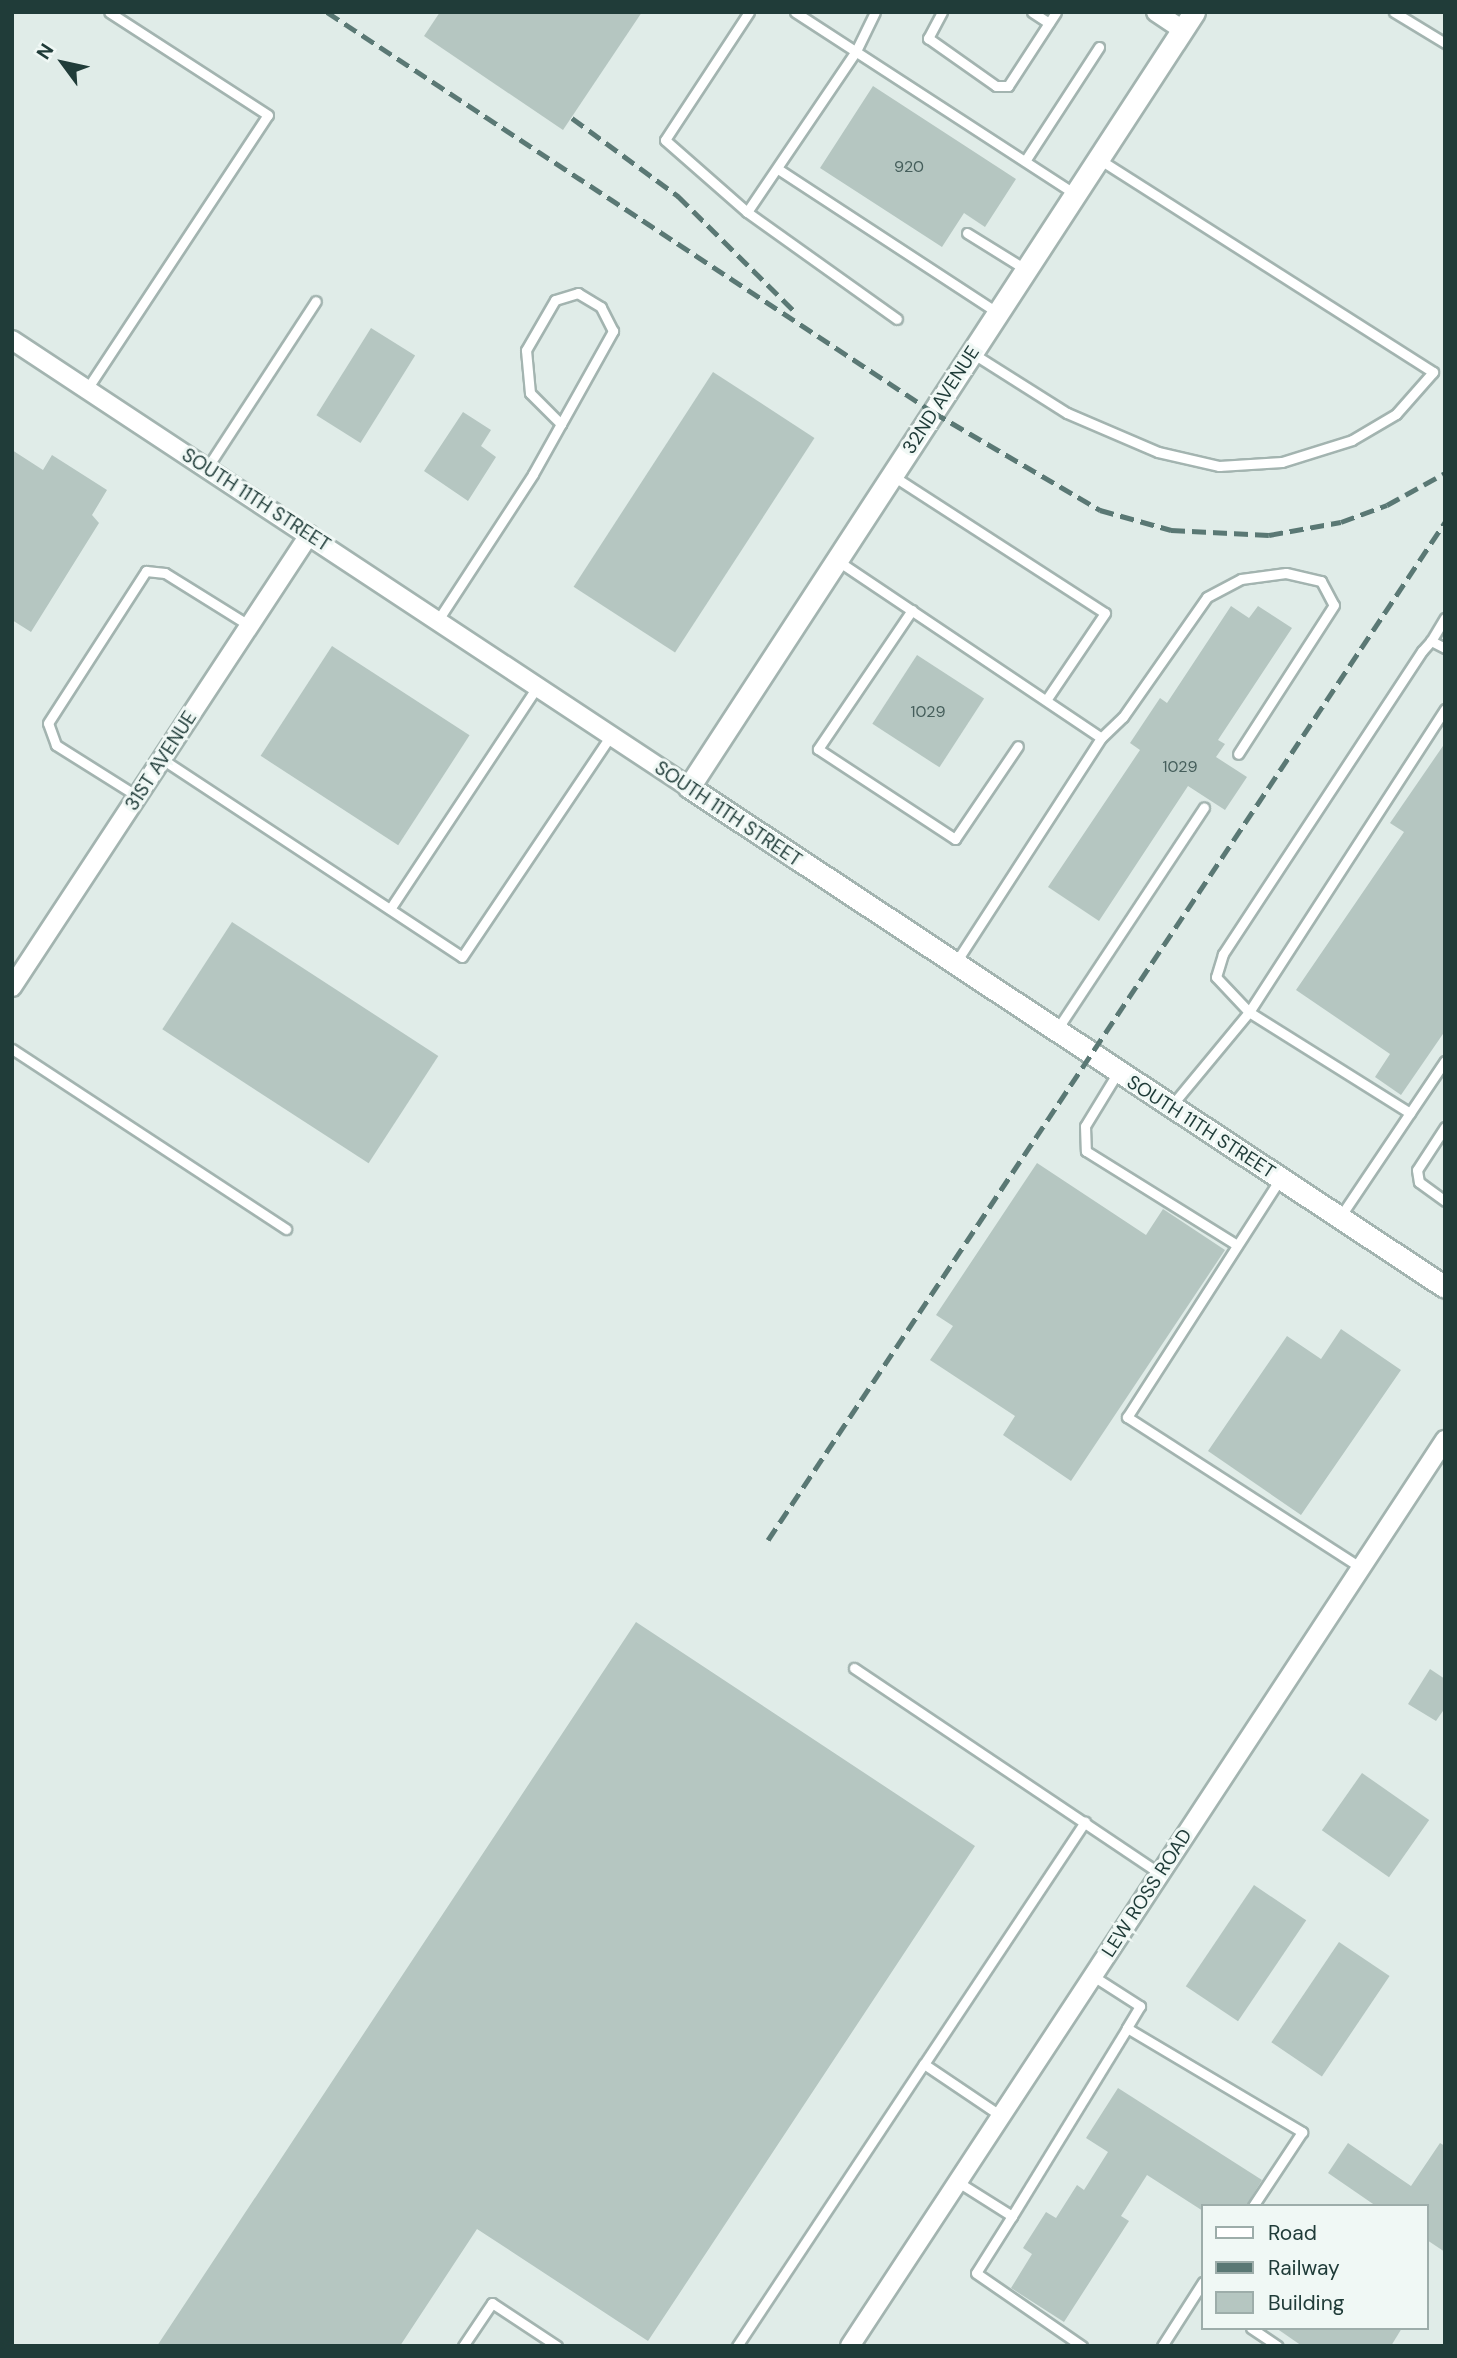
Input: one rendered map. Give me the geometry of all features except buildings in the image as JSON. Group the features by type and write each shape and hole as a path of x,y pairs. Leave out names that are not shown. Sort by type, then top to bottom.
{"street":[{"path":"1156,12 1189,21"},
{"name":"32ND AVENUE","path":"689,787 1189,21"},
{"name":"SOUTH 11TH STREET","path":"12,340 1445,1287"},
{"name":"31ST AVENUE","path":"12,987 309,535"},
{"name":"LEW ROSS ROAD","path":"850,2346 1445,1440"}],"lane":[{"path":"87,389 268,115 109,12"},
{"path":"749,12 665,140 747,212 897,319"},
{"path":"795,12 1075,194"},
{"path":"747,212 856,51 875,12"},
{"path":"942,12 928,38 996,86 1008,86 1056,12"},
{"path":"1032,12 1049,23"},
{"path":"1394,12 1445,43"},
{"path":"1025,160 1100,47"},
{"path":"972,353 1067,413 1158,452 1219,466 1282,463 1352,440 1396,414 1433,372 1099,159"},
{"path":"778,169 998,313"},
{"path":"967,233 1026,270"},
{"path":"438,620 561,424 613,331 601,307 578,293 555,300 526,350 530,393 561,424"},
{"path":"207,468 316,301"},
{"path":"892,475 1105,613 1046,701"},
{"path":"837,560 1101,738"},
{"path":"138,796 56,745 48,723 146,571 165,573 250,625"},
{"path":"954,964 1101,738 1123,717 1207,597 1241,579 1286,573 1321,581 1334,605 1238,754"},
{"path":"912,610 818,749 955,839 1018,746"},
{"path":"1410,1114 1249,1012 1216,977 1223,954 1445,618"},
{"path":"1431,641 1445,648"},
{"path":"390,909 537,687"},
{"path":"1171,1107 1249,1012 1445,709"},
{"path":"162,759 462,957 610,737"},
{"path":"1056,1031 1203,807"},
{"path":"12,1049 286,1229"},
{"path":"1340,1218 1445,1062"},
{"path":"1118,1072 1085,1126 1087,1151 1237,1245"},
{"path":"1445,1127 1417,1170 1419,1182 1445,1201"},
{"path":"1280,1178 1127,1417 1361,1568"},
{"path":"854,1668 1160,1874"},
{"path":"737,2346 1086,1822"},
{"path":"1082,2346 975,2273 1140,2006 1093,1976"},
{"path":"1127,2028 1301,2132 1254,2204"},
{"path":"924,2064 1001,2116"},
{"path":"957,2182 1012,2216"},
{"path":"1162,2346 1202,2284"},
{"path":"463,2346 492,2303 557,2346"},
{"path":"1254,2330 1278,2346"}],"railway":[{"path":"327,12 933,412 1100,510 1171,530 1269,535 1341,522 1387,505 1445,473"},
{"path":"572,118 678,196 793,310"},
{"path":"768,1540 1445,522"}]}
